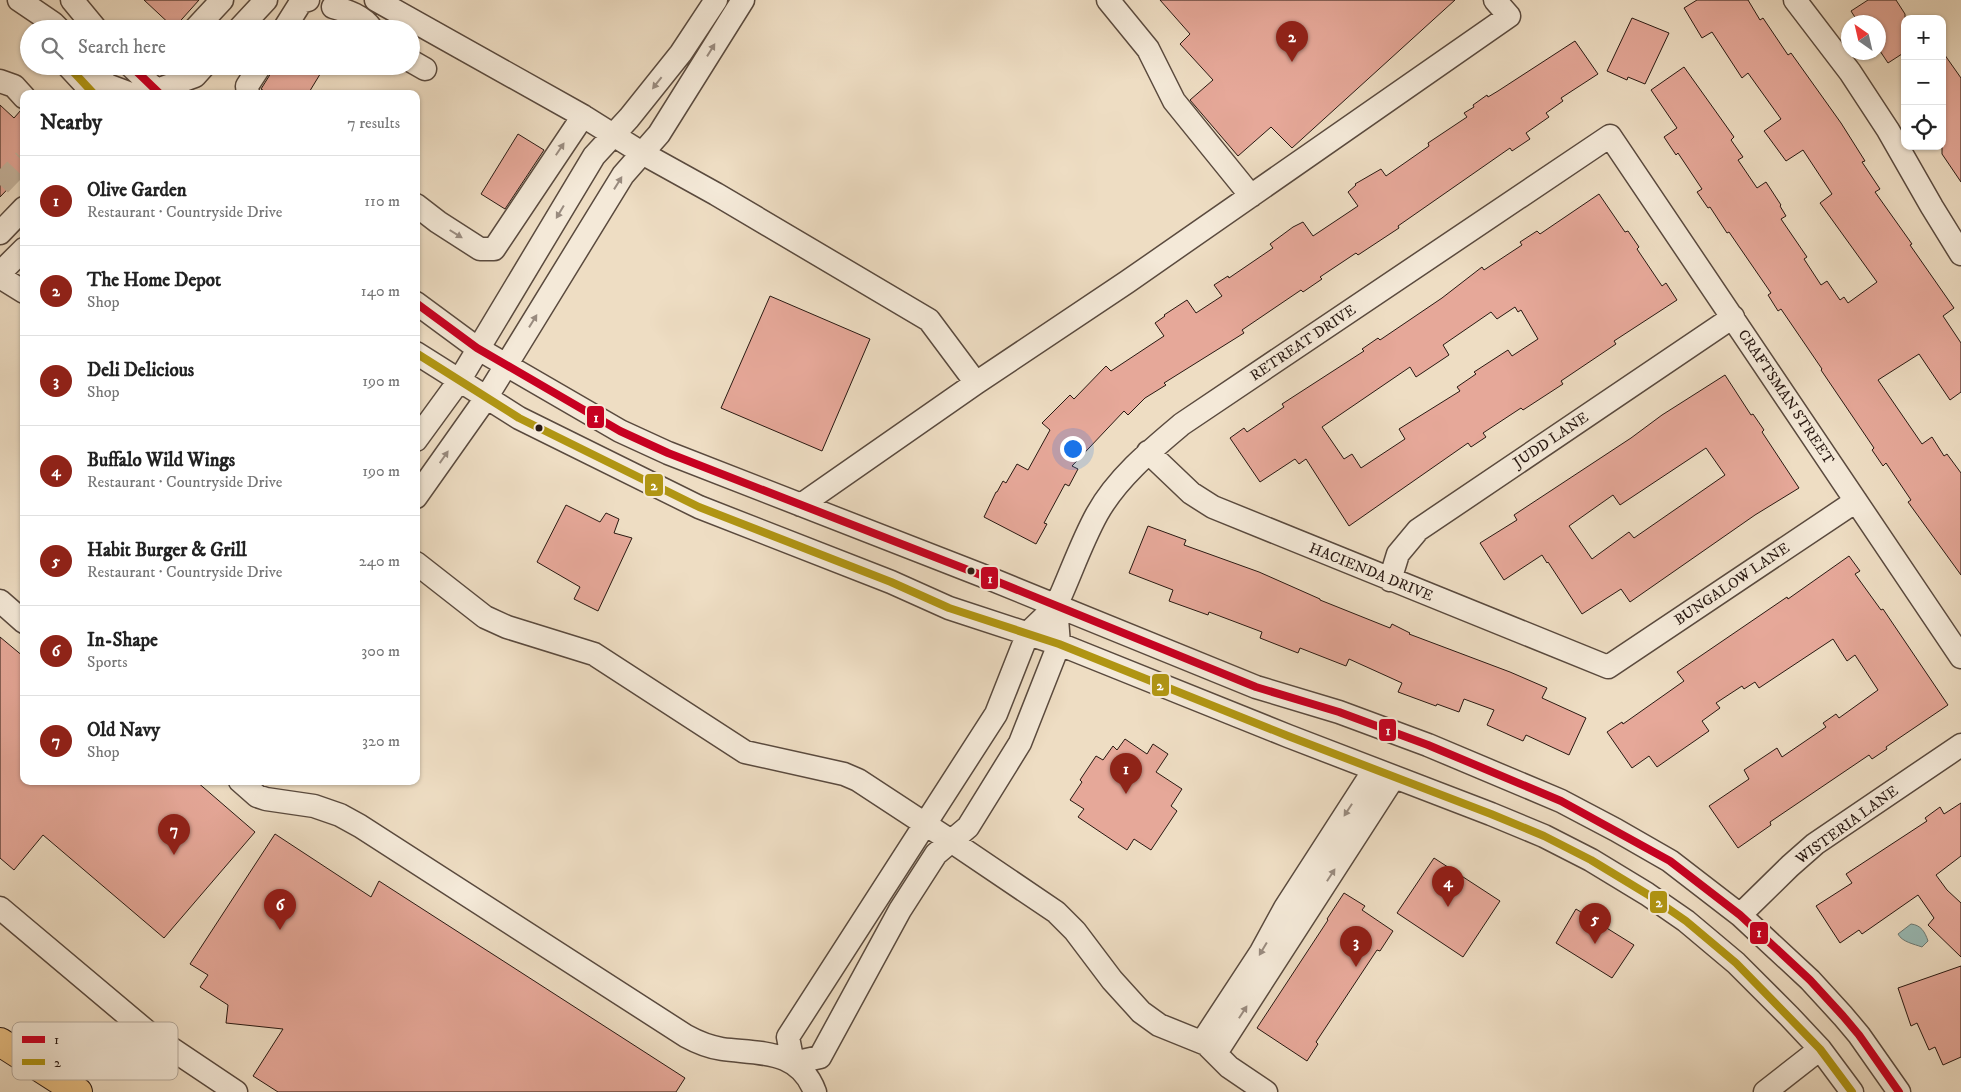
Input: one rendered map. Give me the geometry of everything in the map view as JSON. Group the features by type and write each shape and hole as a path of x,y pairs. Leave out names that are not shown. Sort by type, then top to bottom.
{"highway":[{"path":"60,1080 78,1092"}],"street":[{"path":"14,0 29,20"},
{"path":"18,0 48,20"},
{"path":"72,0 89,20"},
{"path":"204,20 222,0"},
{"path":"247,20 266,0"},
{"path":"290,20 301,2 308,0"},
{"path":"376,0 412,20"},
{"path":"420,435 459,381 477,348 594,156 612,134 629,118 681,53 716,0"},
{"path":"420,491 486,398 623,175 659,134 743,0"},
{"path":"1108,0 1148,49 1174,101 1250,196"},
{"path":"801,505 976,383 1127,282 1510,16 1495,0"},
{"path":"1795,0 1850,72 1888,130 1961,254"},
{"path":"327,4 335,20"},
{"path":"327,4 351,12 364,20"},
{"path":"420,25 582,116 642,153 716,194 930,320 976,383"},
{"path":"76,75 90,90"},
{"path":"98,75 106,85 120,90"},
{"path":"140,75 156,90"},
{"path":"159,90 165,75"},
{"path":"163,90 196,75"},
{"path":"248,90 247,86 254,75"},
{"path":"0,81 14,86 20,93"},
{"path":"420,208 480,249 494,249 582,116"},
{"name":"CRAFTSMAN STREET","path":"1610,136 1961,657"},
{"name":"RETREAT DRIVE","path":"1056,606 1097,513 1121,481 1148,452 1182,424 1610,136"},
{"path":"0,233 20,212"},
{"path":"20,253 0,275 20,289"},
{"path":"420,306 477,348 620,431 668,453 1056,606 1256,688 1338,712 1428,745 1561,802 1616,830 1670,861 1740,915 1810,980 1843,1016 1899,1092"},
{"name":"JUDD LANE","path":"1390,580 1398,554 1418,530 1733,317"},
{"path":"420,356 518,418 698,507 891,582 949,608 1059,644 1544,836 1591,860 1648,894 1686,921 1756,982 1820,1049 1852,1092"},
{"name":"HACIENDA DRIVE","path":"1148,452 1191,493 1213,507 1608,667"},
{"name":"BUNGALOW LANE","path":"1608,667 1856,501"},
{"path":"420,566 485,618 594,654 744,752 829,770 853,778 1043,903 1075,931 1112,980 1141,1012 1159,1025 1209,1047 1229,1067 1266,1092"},
{"path":"0,601 20,618"},
{"path":"793,1063 788,1037 996,714 1028,633 1056,606"},
{"path":"793,1063 820,1057 900,910 936,854 968,827 1015,752 1059,644 1056,606"},
{"name":"WISTERIA LANE","path":"1740,915 1815,844 1961,745"},
{"path":"1209,1047 1285,908 1384,773"},
{"path":"245,785 257,796 266,800 314,806 340,815 694,1040 721,1049 773,1055 793,1063 806,1075 815,1092"},
{"path":"0,908 136,1022"},
{"path":"1765,1092 1820,1049"},
{"path":"178,1053 236,1092"}],"water":[{"path":"1911,924 1920,927 1928,941 1922,947 1905,941 1898,934"}],"building":[{"path":"144,0 199,0 181,20 165,20"},
{"path":"1160,0 1455,0 1292,148 1271,127 1238,156 1190,100 1213,80 1180,44 1190,34"},
{"path":"1697,0 1748,0 1760,20 1763,18 1788,55 1791,53 1841,123 1865,161 1862,162 1880,189 1875,192 1954,308 1943,316 1961,343 1961,392 1950,400 1919,354 1878,380 1922,444 1932,437 1944,456 1947,454 1961,473 1961,575 1908,502 1911,500 1886,463 1883,466 1872,450 1874,448 1781,309 1778,311 1768,295 1771,293 1729,232 1727,233 1710,207 1708,208 1697,192 1702,189 1678,153 1676,155 1664,137 1677,128 1651,90 1684,67 1734,137 1731,140 1743,157 1738,160 1757,188 1766,182 1781,205 1786,216 1781,219 1807,257 1804,259 1821,285 1827,281 1840,300 1844,297 1848,303 1877,282 1820,203 1832,194 1803,150 1786,161 1764,131 1781,119 1748,73 1742,78 1712,32 1702,38 1684,8"},
{"path":"1868,0 1896,0 1905,14 1901,15 1901,55 1888,63 1886,60 1886,15 1854,15 1851,11"},
{"path":"1632,18 1669,33 1645,84 1628,77 1627,80 1607,71"},
{"path":"1575,41 1598,74 1561,98 1563,101 1546,113 1549,117 1526,133 1530,139 1512,151 1510,148 1398,226 1399,228 1358,255 1356,253 1320,277 1322,279 1303,292 1301,290 1242,330 1244,333 1164,383 1166,385 1145,398 1128,415 1124,411 1072,466 1078,469 1069,486 1065,484 1044,523 1047,524 1036,544 984,517 996,492 1003,481 1006,483 1017,464 1028,470 1050,430 1042,423 1070,395 1074,399 1106,366 1111,371 1164,336 1155,323 1164,315 1187,300 1196,313 1222,296 1214,285 1228,276 1229,278 1273,248 1270,244 1293,227 1303,222 1313,236 1358,206 1348,192 1355,184 1381,169 1386,176 1429,146 1428,143 1467,117 1464,113 1487,95 1488,97 1498,91"},
{"path":"1946,57 1961,78 1961,182 1942,154 1942,150 1946,150"},
{"path":"270,75 320,75 310,90 261,89"},
{"path":"0,105 14,118 20,111 20,176 0,197"},
{"path":"518,134 544,150 505,209 481,194"},
{"path":"1599,194 1625,232 1628,231 1639,247 1637,249 1662,286 1666,283 1677,300 1614,341 1616,344 1561,381 1563,384 1483,433 1486,437 1471,447 1468,443 1349,526 1306,459 1299,464 1295,459 1260,482 1230,438 1244,428 1247,432 1284,407 1282,404 1364,351 1362,349 1378,338 1380,340 1442,298 1482,267 1484,270 1522,245 1520,242 1537,231 1540,234","holes":["1515,307 1518,312 1521,310 1538,339 1512,356 1508,350 1474,372 1476,374 1457,387 1460,391 1399,429 1405,439 1361,468 1352,454 1344,459 1322,427 1410,367 1416,377 1449,355 1443,345 1491,312 1497,319"]},
{"path":"770,296 870,339 822,451 721,408"},
{"path":"1725,375 1751,415 1753,414 1764,430 1762,432 1799,488 1755,515 1630,602 1621,589 1582,614 1542,555 1504,580 1480,543 1517,520 1514,515 1631,438 1662,415","holes":["1706,448 1725,475 1634,538 1629,532 1592,559 1569,526 1613,495 1620,505"]},
{"path":"566,505 600,522 606,513 619,519 614,533 632,538 598,611 574,599 580,587 537,562"},
{"path":"1148,526 1186,540 1184,545 1259,572 1320,600 1390,628 1392,624 1409,634 1547,688 1542,698 1586,718 1569,755 1526,735 1523,741 1487,725 1494,710 1464,699 1459,712 1437,704 1436,706 1398,692 1402,683 1349,659 1346,666 1300,648 1298,653 1260,638 1262,632 1209,612 1208,615 1169,601 1173,590 1129,573"},
{"path":"1849,556 1860,571 1855,574 1881,610 1883,609 1948,705 1886,747 1887,749 1872,759 1869,755 1770,822 1771,825 1738,848 1709,806 1749,779 1744,770 1777,748 1782,757 1826,727 1823,723 1836,714 1839,718 1878,690 1855,655 1847,661 1833,639 1759,688 1755,682 1744,689 1742,686 1716,703 1720,708 1702,721 1709,731 1657,767 1649,756 1632,768 1607,732 1622,722 1623,724 1684,681 1677,672 1787,597 1788,599"},
{"path":"0,637 20,654 20,785 201,785 255,832 164,938 43,835 14,870 0,858"},
{"path":"1125,739 1147,754 1153,744 1168,754 1156,772 1182,789 1171,806 1177,811 1151,850 1134,839 1127,850 1078,817 1084,809 1070,800 1082,782 1080,780 1096,756 1103,760 1113,746 1117,750"},
{"path":"1961,803 1961,856 1936,875 1947,890 1961,903 1961,957 1928,925 1934,918 1918,895 1862,934 1859,930 1840,943 1816,906 1852,883 1846,874 1927,821 1925,818 1940,807 1944,814"},
{"path":"275,834 371,897 379,881 685,1078 676,1092 278,1092 253,1076 283,1029 226,1023 228,1005 200,987 208,975 190,964"},
{"path":"1434,858 1500,901 1463,957 1397,913"},
{"path":"1344,893 1365,906 1362,910 1393,931 1380,951 1377,950 1316,1042 1318,1044 1307,1061 1257,1028"},
{"path":"1576,909 1634,945 1612,978 1556,943"},
{"path":"1961,966 1961,1057 1943,1065 1935,1047 1929,1050 1917,1023 1911,1026 1898,988"}],"tunnel":[{"path":"0,185 20,164"}],"transit line":[{"name":"2","path":"76,75 90,90"},
{"name":"1","path":"140,75 156,90"},
{"name":"1","path":"420,306 477,348 620,431 668,453 981,575 1256,687 1339,712 1428,745 1561,801 1670,861 1740,915 1810,980 1843,1016 1859,1035 1899,1092"},
{"name":"2","path":"420,356 519,418 699,507 891,582 949,608 1059,644 1288,736 1491,814 1544,836 1591,860 1647,894 1686,921 1736,963 1820,1049 1852,1092"}],"place":[{"name":"The Home Depot","path":"1292,62"},
{"name":"Olive Garden","path":"1126,794"},
{"name":"Old Navy","path":"174,855"},
{"name":"Buffalo Wild Wings","path":"1448,907"},
{"name":"In-Shape","path":"280,930"},
{"name":"Habit Burger & Grill","path":"1595,944"},
{"name":"Deli Delicious","path":"1356,967"}]}
